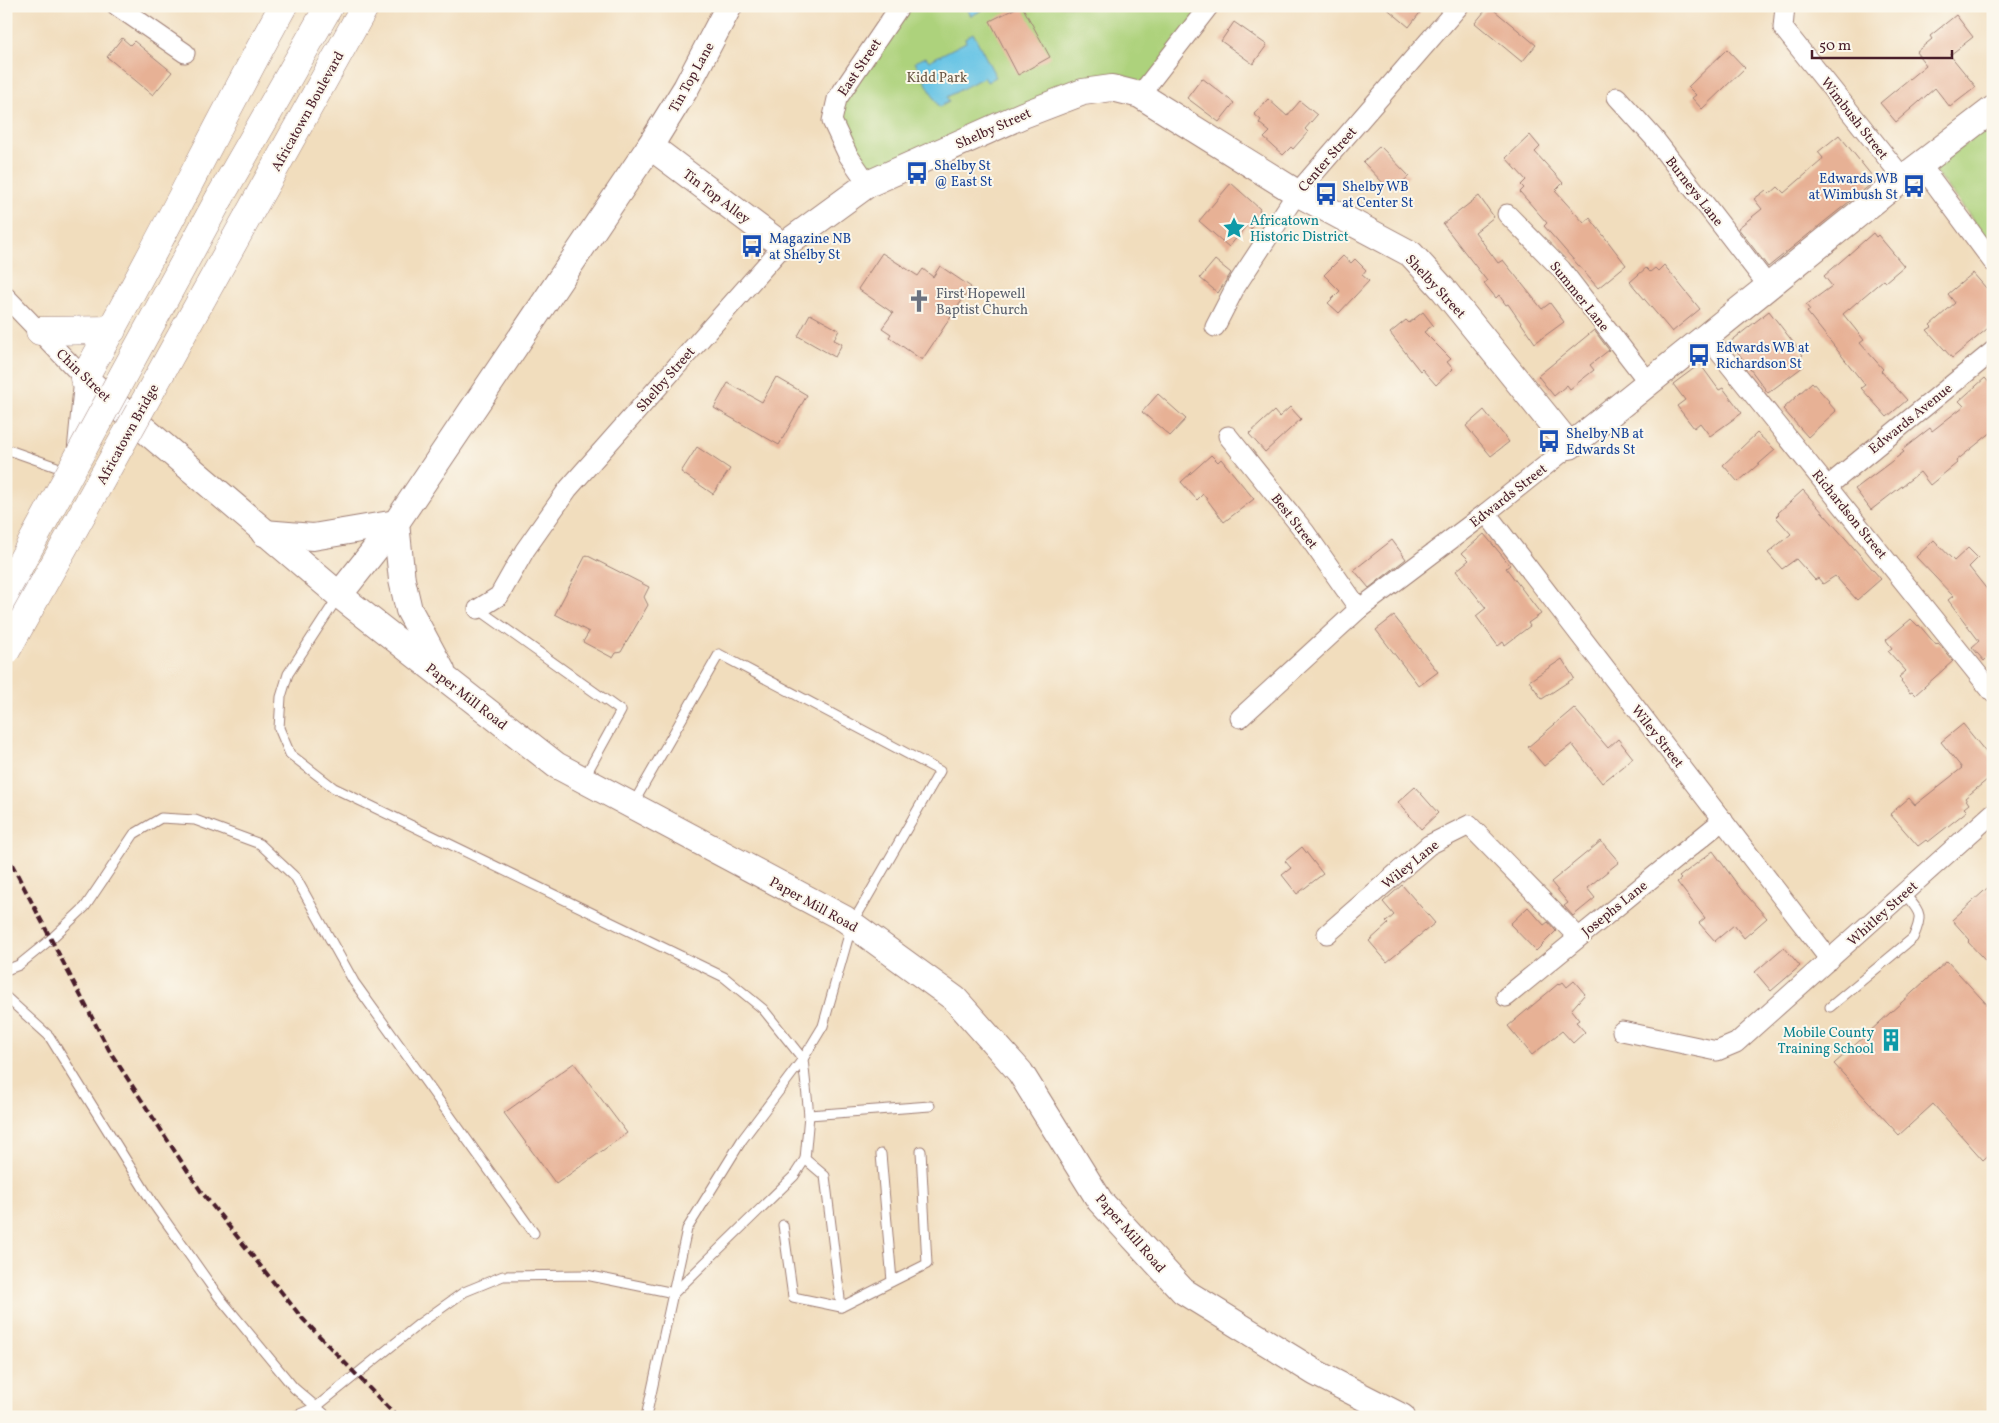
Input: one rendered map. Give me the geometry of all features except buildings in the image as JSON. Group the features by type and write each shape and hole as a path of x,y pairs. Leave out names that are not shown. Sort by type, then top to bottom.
{"main road":[{"path":"84,378 112,330 238,88 283,6"},
{"path":"6,590 220,197 329,6"},
{"name":"Africatown Boulevard","path":"248,216 365,6"},
{"name":"Africatown Bridge","path":"6,651 248,216"},
{"path":"40,331 112,330"}],"street":[{"path":"117,6 186,53"},
{"name":"Tin Top Lane","path":"339,595 396,522 650,146 686,88 729,6"},
{"name":"East Street","path":"868,184 848,155 832,121 837,99 900,6"},
{"path":"1140,95 1209,6"},
{"name":"Center Street","path":"1215,327 1236,286 1297,193 1459,6"},
{"name":"Wimbush Street","path":"1785,6 1784,28 1993,262"},
{"name":"Shelby Street","path":"478,609 499,596 525,550 568,489 783,246 868,184 1023,114 1083,92 1112,88 1140,95 1297,193 1411,254 1443,289 1570,446"},
{"name":"Burneys Lane","path":"1618,97 1654,138 1769,287"},
{"name":"Edwards Street","path":"1240,718 1359,609 1570,446 1912,171 1993,109"},
{"name":"Tin Top Alley","path":"650,146 783,246"},
{"name":"Summer Lane","path":"1507,214 1561,269 1649,383"},
{"name":"Chin Street","path":"6,296 84,378 165,448"},
{"name":"Richardson Street","path":"1707,337 1993,693"},
{"name":"Edwards Avenue","path":"1828,486 1993,351"},
{"path":"6,611 74,491 84,378"},
{"name":"Best Street","path":"1228,436 1305,532 1359,609"},
{"name":"Paper Mill Road","path":"165,448 339,595 556,766 852,924 955,999 1020,1072 1100,1201 1183,1291 1316,1373 1402,1417"},
{"name":"Wiley Street","path":"1486,512 1830,960"},
{"path":"264,533 313,537 396,522 402,580 409,610 448,681"},
{"name":"Whitley Street","path":"1622,1031 1717,1051 1736,1043 1993,813"},
{"name":"Josephs Lane","path":"1506,997 1723,820"},
{"name":"Wiley Lane","path":"1327,934 1429,845 1468,825 1578,937"}],"lane":[{"path":"6,449 76,474"},
{"path":"339,595 288,674 280,697 279,728 290,754 334,788 724,977 763,1009 803,1059 809,1115 805,1159 794,1176 674,1293"},
{"path":"478,609 621,711 583,780"},
{"path":"632,806 719,654 940,771 852,924 823,1026 803,1059 742,1140 687,1229 646,1417"},
{"path":"6,970 19,965 51,939 85,907 134,834 161,818 195,820 260,844 296,878 354,982 534,1233"},
{"path":"1830,1008 1913,938 1920,921 1918,911 1904,893"},
{"path":"6,997 49,1036 152,1202 219,1296 294,1388 328,1417"},
{"path":"809,1115 930,1106"},
{"path":"783,1225 793,1297 841,1307 926,1264 921,1151"},
{"path":"881,1154 892,1281"},
{"path":"805,1159 826,1176 841,1307"},
{"path":"293,1417 316,1407 419,1324 464,1292 503,1276 586,1275 674,1293"}],"green space":[{"name":"Kidd Park","path":"900,6 1209,6 1140,95 1112,88 868,184 848,155 837,99"},
{"path":"1993,123 1993,245 1933,169"}],"water":[{"path":"966,6 990,6 971,16"},
{"path":"973,33 996,77 987,82 984,77 947,97 949,102 939,107 915,62 926,57 929,61 966,42 965,38"}],"railway":[{"path":"6,853 109,1050 200,1190 302,1318 397,1417"}],"place":[{"name":"Shelby St @ East St","path":"917,173"},
{"name":"Edwards WB at Wimbush St","path":"1914,186"},
{"name":"Shelby WB at Center St","path":"1326,194"},
{"name":"Africatown Historic District","path":"1234,228"},
{"name":"Magazine NB at Shelby St","path":"752,246"},
{"name":"First Hopewell Baptist Church","path":"919,301"},
{"name":"Edwards WB at Richardson St","path":"1699,355"},
{"name":"Shelby NB at Edwards St","path":"1549,441"},
{"name":"Mobile County Training School","path":"1891,1040"}]}
